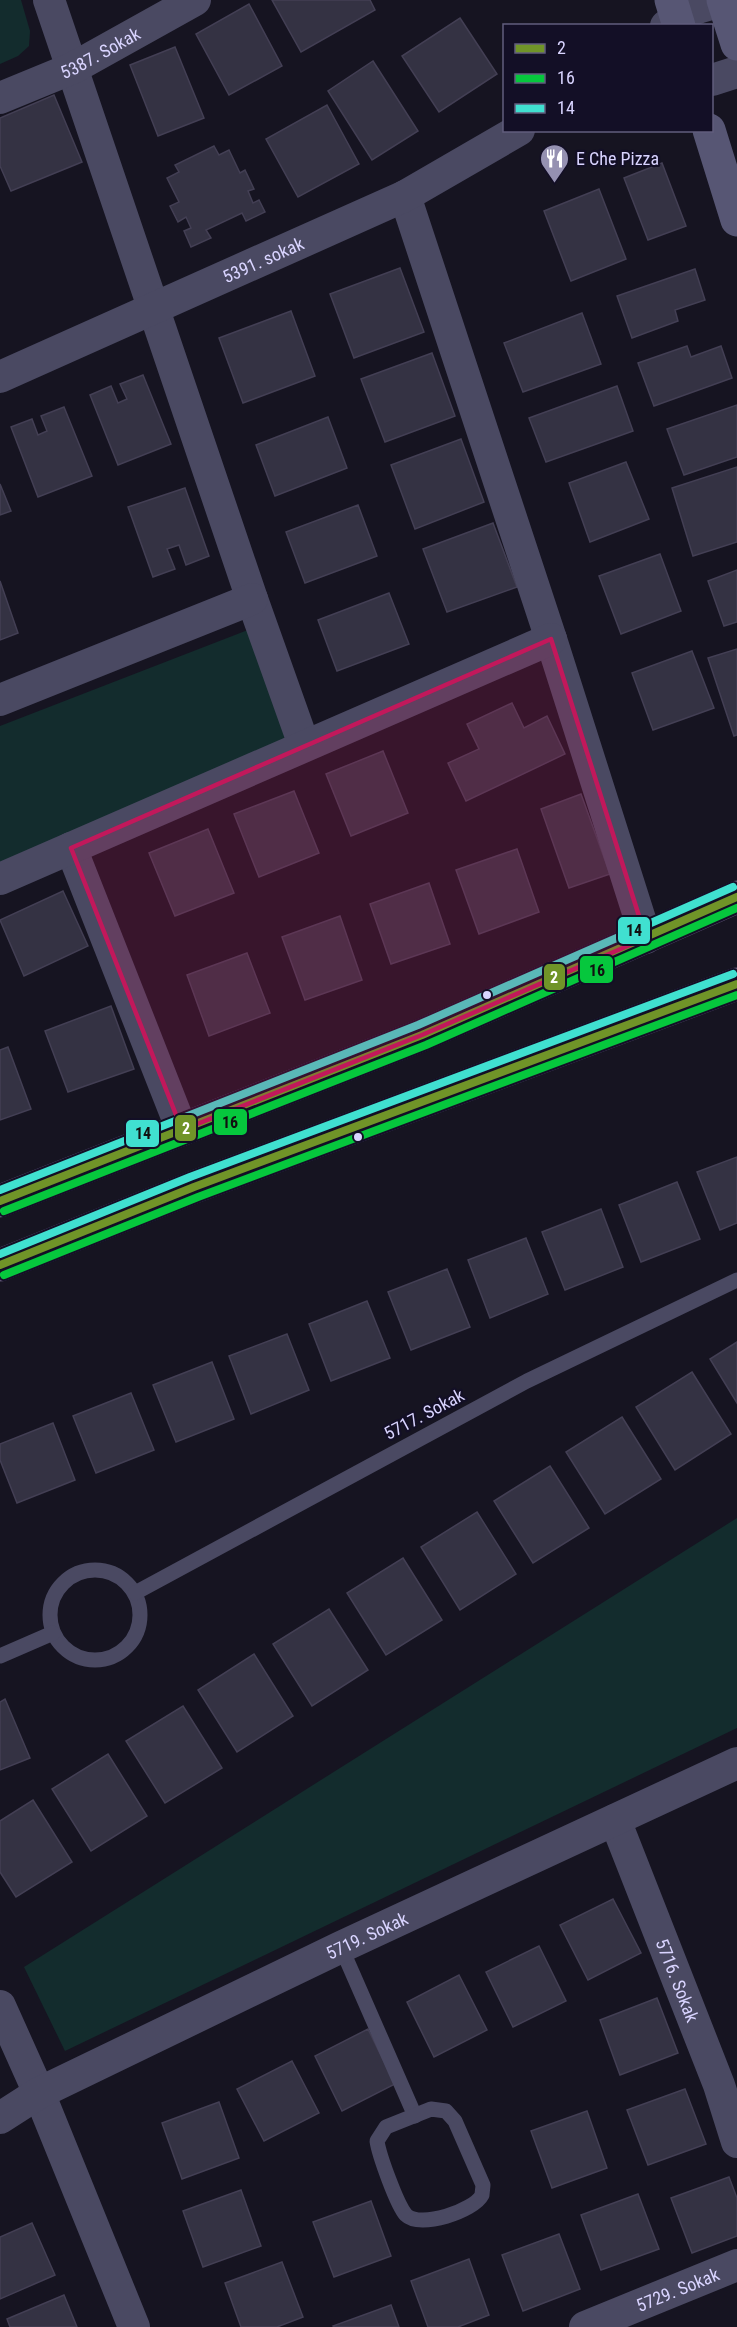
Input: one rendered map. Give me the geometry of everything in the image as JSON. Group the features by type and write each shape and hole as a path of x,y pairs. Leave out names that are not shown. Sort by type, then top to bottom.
{"main road":[{"path":"723,0 737,44"},
{"path":"710,132 737,220"},
{"path":"0,1201 422,1035 737,897"},
{"path":"0,1265 194,1187 737,984"}],"street":[{"path":"49,0 252,599 304,745"},
{"name":"5387. Sokak","path":"0,98 73,68 195,0"},
{"path":"673,17 723,0 737,2"},
{"path":"713,79 737,72"},
{"name":"5391. sokak","path":"0,377 405,196 516,132"},
{"path":"405,196 551,639 646,938"},
{"path":"0,700 252,599"},
{"path":"0,879 551,639"},
{"path":"71,848 182,1130"},
{"name":"5719. Sokak","path":"0,2118 39,2093 341,1947 737,1763"},
{"name":"5716. Sokak","path":"615,1820 728,2080 737,2142"},
{"path":"0,2006 39,2093 134,2327"},
{"name":"5729. Sokak","path":"585,2327 737,2265"}],"lane":[{"name":"5717. Sokak","path":"135,1593 526,1381 737,1280"},
{"path":"85,1571 107,1572 126,1582 135,1593 140,1621 128,1646 117,1655 89,1660 74,1655 62,1646 53,1633 50,1617 52,1602 59,1588 70,1577 85,1571"},
{"path":"0,1656 53,1633"},
{"path":"341,1947 415,2116"},
{"path":"431,2109 446,2111 455,2121 483,2185 482,2194 472,2205 432,2220 417,2222 405,2215 379,2156 377,2141 386,2127 415,2116 431,2109"}],"highlighted area":[{"path":"551,639 646,938 422,1035 182,1130 71,848"}],"green space":[{"path":"0,0 21,0 30,31 29,46 18,56 0,64"},
{"path":"253,628 296,736 0,868 0,726"},
{"path":"737,1518 737,1728 65,2051 24,1967"}],"building":[{"path":"272,0 370,0 375,10 301,52"},
{"path":"249,4 282,66 229,95 196,34"},
{"path":"460,18 497,74 439,112 402,56"},
{"path":"175,47 204,118 158,136 130,65"},
{"path":"373,61 418,131 372,160 328,91"},
{"path":"54,95 82,162 11,191 0,166 0,118"},
{"path":"327,105 359,164 298,197 266,139"},
{"path":"214,146 219,155 229,150 240,173 245,170 254,189 248,191 253,203 259,200 265,212 246,221 242,213 206,230 211,238 191,247 184,231 191,228 186,217 178,222 170,206 179,202 167,178 179,172 175,165"},
{"path":"662,163 686,226 648,240 624,178"},
{"path":"599,189 626,259 571,281 544,211"},
{"path":"400,268 424,332 354,358 330,294"},
{"path":"695,269 705,300 675,310 678,321 632,338 617,296"},
{"path":"291,311 315,376 243,403 219,338"},
{"path":"582,313 601,364 523,392 504,343"},
{"path":"687,346 691,357 721,346 732,378 654,406 638,363"},
{"path":"432,353 455,416 385,442 361,379"},
{"path":"143,375 171,444 118,465 90,395 111,386 118,403 127,399 120,384"},
{"path":"617,386 633,431 546,462 529,418"},
{"path":"737,405 737,457 684,475 667,429"},
{"path":"64,407 92,476 38,497 11,427 32,419 38,435 47,431 41,416"},
{"path":"328,417 347,468 275,496 256,445"},
{"path":"461,439 484,502 415,529 391,465"},
{"path":"626,462 649,519 590,542 569,483"},
{"path":"737,467 737,542 693,556 672,488"},
{"path":"0,484 11,511 0,515"},
{"path":"185,488 209,556 186,565 179,545 167,549 175,569 153,577 128,507"},
{"path":"358,505 377,556 305,583 286,532"},
{"path":"493,523 517,587 447,612 423,549"},
{"path":"660,554 681,611 621,634 599,576"},
{"path":"737,570 737,622 724,626 708,581"},
{"path":"0,581 18,633 0,640"},
{"path":"389,593 409,644 337,671 318,620"},
{"path":"737,649 737,735 734,736 708,658"},
{"path":"692,651 714,708 653,730 632,673"},
{"path":"512,703 524,728 547,716 565,754 466,801 448,763 479,749 467,724"},
{"path":"383,751 408,813 351,836 326,774"},
{"path":"294,791 319,853 259,877 234,814"},
{"path":"581,794 610,874 569,888 541,809"},
{"path":"208,829 234,893 175,916 149,853"},
{"path":"517,849 539,912 479,934 456,870"},
{"path":"429,883 450,944 391,964 370,904"},
{"path":"63,891 88,946 24,976 0,920"},
{"path":"340,916 362,980 305,1000 282,937"},
{"path":"247,953 270,1013 209,1036 187,975"},
{"path":"111,1006 134,1069 68,1092 45,1031"},
{"path":"8,1047 31,1109 0,1120 0,1050"},
{"path":"737,1157 737,1223 720,1230 697,1172"},
{"path":"677,1182 700,1239 641,1262 619,1205"},
{"path":"601,1209 623,1267 565,1290 542,1232"},
{"path":"526,1238 548,1294 490,1318 468,1260"},
{"path":"447,1269 470,1327 411,1350 388,1292"},
{"path":"367,1301 390,1358 331,1381 309,1324"},
{"path":"287,1334 309,1390 251,1414 229,1356"},
{"path":"737,1342 737,1403 710,1359"},
{"path":"212,1362 234,1419 176,1442 153,1385"},
{"path":"692,1372 731,1434 675,1470 636,1407"},
{"path":"131,1393 154,1450 96,1473 73,1416"},
{"path":"622,1417 661,1479 605,1514 566,1452"},
{"path":"53,1423 75,1480 17,1503 0,1460 0,1444"},
{"path":"550,1466 589,1528 533,1563 494,1501"},
{"path":"477,1512 516,1574 460,1610 421,1547"},
{"path":"403,1558 442,1620 386,1655 347,1593"},
{"path":"329,1609 368,1670 312,1706 273,1644"},
{"path":"254,1654 293,1716 237,1752 198,1690"},
{"path":"5,1699 30,1758 0,1770 0,1702"},
{"path":"183,1706 222,1768 165,1803 126,1741"},
{"path":"108,1754 147,1816 91,1851 52,1789"},
{"path":"33,1800 72,1862 16,1897 0,1872 0,1821"},
{"path":"613,1899 641,1953 588,1980 560,1925"},
{"path":"539,1946 566,2001 513,2027 486,1972"},
{"path":"459,1975 487,2030 434,2057 407,2002"},
{"path":"657,1998 678,2053 620,2075 600,2020"},
{"path":"368,2029 395,2084 342,2111 315,2056"},
{"path":"292,2061 319,2113 264,2141 237,2089"},
{"path":"685,2089 706,2144 648,2165 627,2110"},
{"path":"219,2102 239,2158 182,2179 162,2123"},
{"path":"587,2111 607,2168 552,2188 531,2131"},
{"path":"729,2177 737,2198 737,2236 692,2253 671,2198"},
{"path":"241,2190 261,2246 203,2267 183,2211"},
{"path":"638,2194 659,2249 601,2270 581,2215"},
{"path":"371,2201 391,2256 334,2277 313,2222"},
{"path":"32,2223 55,2275 0,2299 0,2237"},
{"path":"559,2234 580,2289 523,2311 502,2255"},
{"path":"469,2259 489,2315 458,2327 428,2327 411,2281"},
{"path":"282,2262 303,2317 277,2327 241,2327 225,2283"},
{"path":"64,2295 77,2327 10,2327 7,2319"},
{"path":"391,2305 399,2327 333,2326"}],"transit line":[{"name":"14","path":"0,1190 418,1025 733,887"},
{"name":"2","path":"0,1201 422,1035 737,897"},
{"name":"16","path":"4,1211 426,1045 737,908"},
{"name":"14","path":"0,1254 190,1177 733,974"},
{"name":"2","path":"0,1265 194,1187 737,984"},
{"name":"16","path":"4,1275 198,1197 737,995"}],"place":[{"name":"E Che Pizza","path":"555,184"}]}
